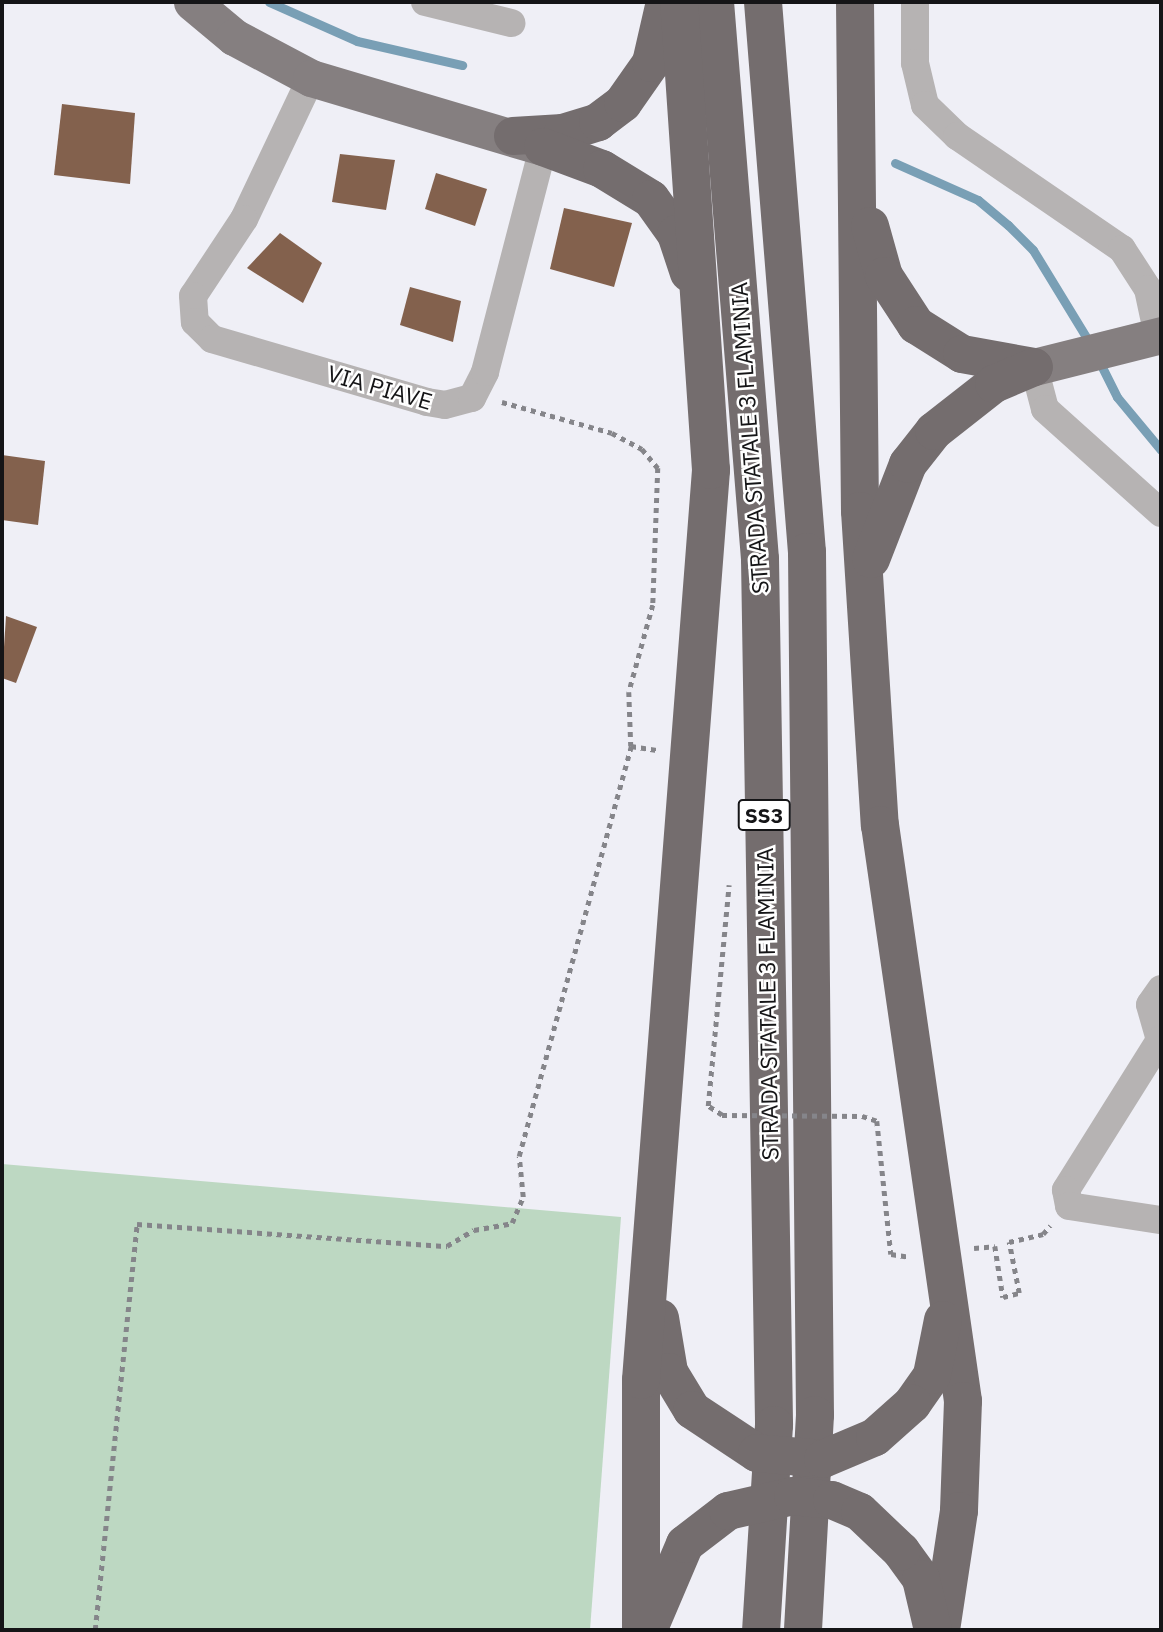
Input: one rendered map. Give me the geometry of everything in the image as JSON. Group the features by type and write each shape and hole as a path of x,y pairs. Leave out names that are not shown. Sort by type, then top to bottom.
{"highway":[{"path":"528,142 575,130 623,103 651,63 665,2"},
{"path":"641,1630 641,1380 711,470 704,319 679,2"},
{"name":"STRADA STATALE 3 FLAMINIA","path":"715,2 760,559 774,1425 761,1630"},
{"name":"STRADA STATALE 3 FLAMINIA","path":"763,2 807,552 815,1415 803,1630"},
{"path":"855,2 860,511 867,571 891,934 963,1401 959,1511 941,1630"},
{"path":"528,142 603,169 651,199 676,234 704,319"},
{"path":"857,170 884,276 916,325 962,354 1044,365"},
{"path":"867,571 887,508 934,431 994,384 1044,365"},
{"path":"651,1246 669,1372 692,1410 757,1453 823,1459 875,1437 912,1404 941,1349 946,1285"},
{"path":"649,1630 685,1544 728,1511 793,1496 832,1500 860,1512 901,1551 921,1579 933,1630"}],"main road":[{"path":"192,2 234,37 311,78 528,142"},
{"path":"1044,365 1151,338"}],"street":[{"path":"425,2 511,23"},
{"path":"915,2 915,63 925,105 957,136 1122,249 1140,269 1151,338"},
{"name":"VIA PIAVE","path":"311,78 244,219 200,281 195,322 212,339 428,402 462,404 479,390"},
{"path":"479,390 528,142"},
{"path":"1044,365 1045,409 1161,513"},
{"path":"1161,989 1150,1005 1160,1040 1066,1190 1069,1206 1161,1220"}],"path":[{"path":"94,1630 137,1224 447,1245 474,1230 512,1223 523,1197 519,1156 631,746 629,692 653,605 659,468 642,449 612,433 479,390"},
{"path":"631,746 672,753"},
{"path":"731,872 708,1107 722,1115 862,1116 877,1121 891,1254 912,1258"},
{"path":"962,1250 995,1246 1003,1297 1019,1293 1009,1242 1043,1234 1069,1206"}],"green space":[{"path":"2,1164 621,1217 590,1630 2,1630"}],"building":[{"path":"62,104 135,113 130,184 54,175"},
{"path":"340,154 395,160 386,210 332,202"},
{"path":"436,173 487,189 475,226 425,209"},
{"path":"564,208 632,223 614,287 550,269"},
{"path":"280,233 322,263 303,303 247,268"},
{"path":"410,287 461,301 453,342 400,325"},
{"path":"2,455 45,461 38,525 2,520"},
{"path":"6,616 37,627 16,683 2,678"}],"waterway":[{"path":"269,2 357,41 462,65"},
{"path":"895,163 978,200 1008,225 1033,250 1091,345"},
{"path":"1099,361 1117,397 1161,450"}]}
